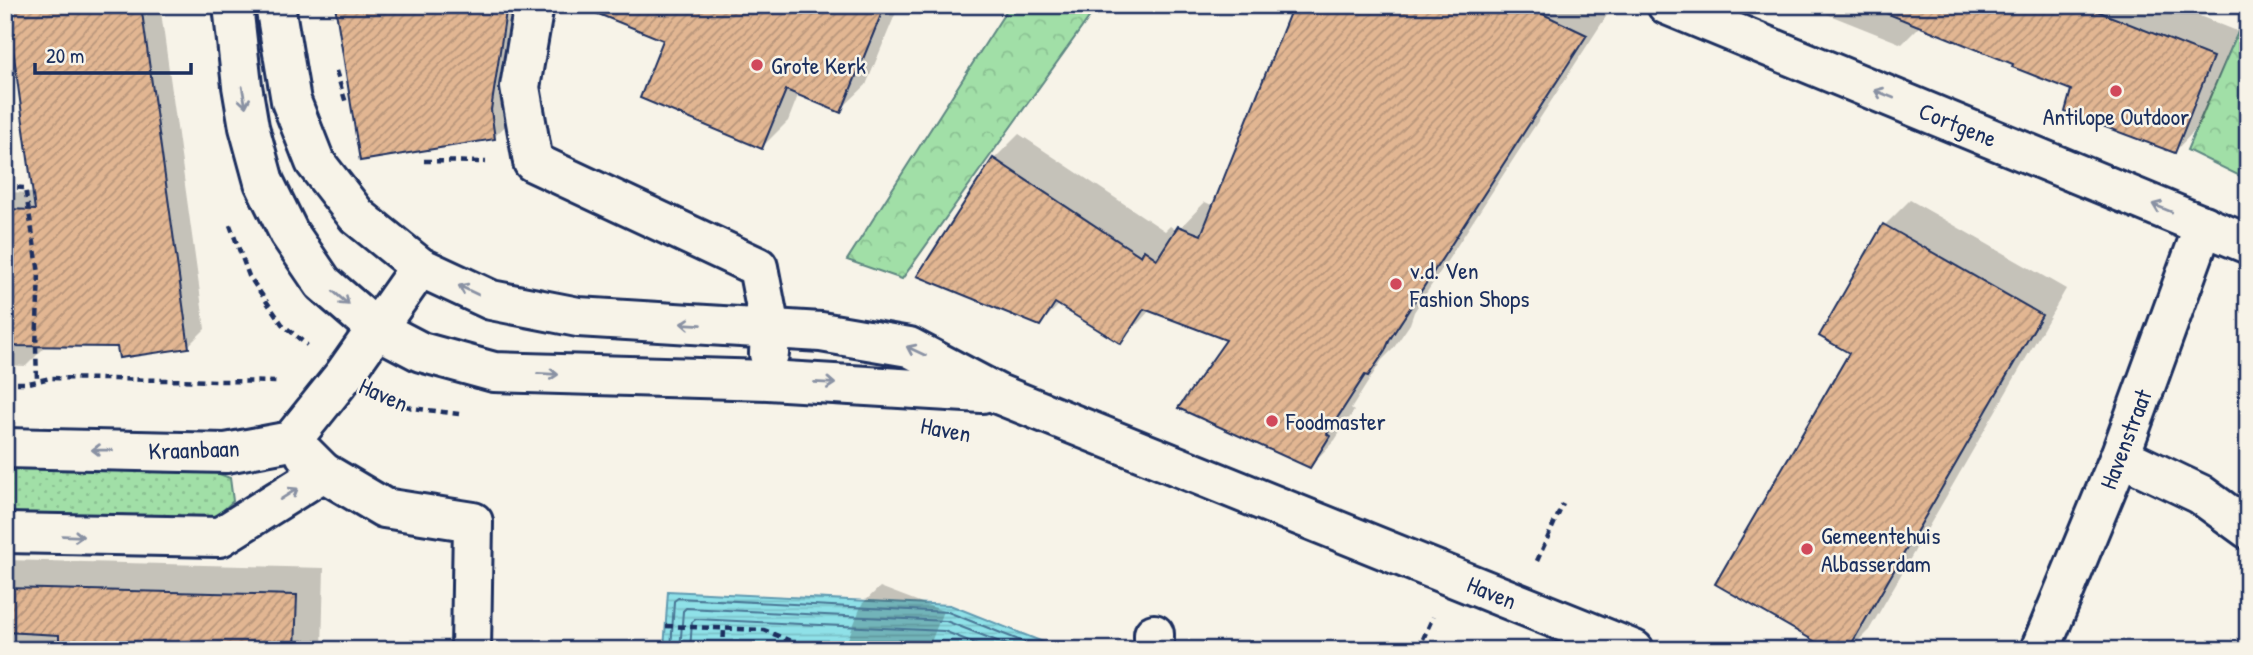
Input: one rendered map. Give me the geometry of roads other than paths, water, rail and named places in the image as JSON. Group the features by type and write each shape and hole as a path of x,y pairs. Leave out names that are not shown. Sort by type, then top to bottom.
{"street":[{"name":"Haven","path":"233,5 249,127 264,182 289,233 323,283 375,328 421,352 494,372 768,380 999,394"},
{"name":"Haven","path":"275,5 291,101 315,162 357,216 420,267 491,300 578,317 821,332 909,347 999,394 1634,650"},
{"path":"534,5 520,87 533,162 758,267 770,328 768,380"},
{"name":"Cortgene","path":"1667,5 2248,244"},
{"name":"Havenstraat","path":"2040,650 2120,456 2204,225"},
{"path":"420,267 335,386 291,441 323,472 384,508 473,522 471,650"},
{"name":"Kraanbaan","path":"5,448 226,453 291,441"},
{"path":"2120,456 2200,494 2248,529"},
{"path":"5,533 220,537 323,472"}],"water":[{"path":"668,591 950,605 1063,650 664,650"}],"place":[{"name":"Grote Kerk","path":"757,65"},
{"name":"Antilope Outdoor","path":"2116,91"},
{"name":"v.d. Ven Fashion Shops","path":"1396,284"},
{"name":"Foodmaster","path":"1272,421"},
{"name":"Gemeentehuis Albasserdam","path":"1807,549"}]}
